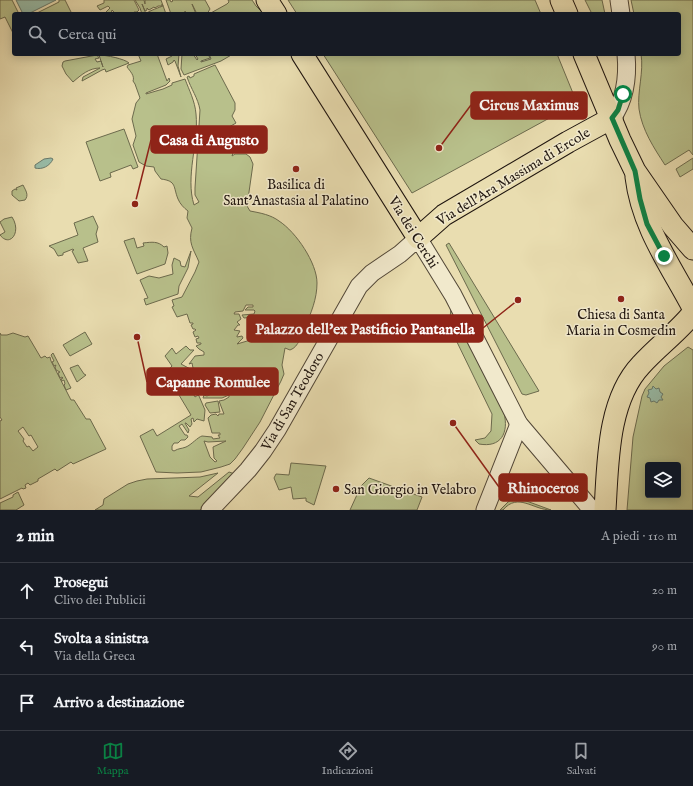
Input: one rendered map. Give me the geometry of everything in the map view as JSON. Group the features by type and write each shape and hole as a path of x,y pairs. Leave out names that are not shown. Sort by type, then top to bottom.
{"main road":[{"path":"267,0 275,12"},
{"path":"561,0 566,12"},
{"name":"Via dei Cerchi","path":"303,56 418,238"},
{"path":"585,56 635,171 673,226 693,249"},
{"name":"Via dell'Ara Massima di Ercole","path":"418,238 444,215 571,140 612,118"},
{"path":"635,171 640,203 647,224 693,308"},
{"path":"605,510 612,429 624,390 641,365 655,350 681,327 693,313"}],"street":[{"path":"619,0 621,12"},
{"path":"612,118 618,110 623,94 626,75 626,56"},
{"name":"Via dei Cerchi","path":"418,238 453,295 516,420 592,510"},
{"name":"Via di San Teodoro","path":"210,510 240,479 264,450 277,430 359,286 372,273 400,254 418,238"},
{"path":"485,510 516,420"}],"shaded area":[{"path":"0,0 12,0 18,12 12,12 12,31 5,17 0,19"},
{"path":"16,0 56,0 32,12 22,12"},
{"path":"59,0 65,0 71,12 39,12 59,2"},
{"path":"104,0 134,0 139,10 137,12 114,12 112,10 112,12 106,12 110,8 108,6 100,10 97,6 104,3"},
{"path":"135,0 144,0 145,4 145,0 161,0 165,12 149,12 163,6 162,4 162,6 154,7 149,10 147,8 145,11 142,4 145,12 141,12"},
{"path":"166,0 170,0 171,2 173,1 172,0 205,0 210,9 208,12 196,12 192,4 195,12 170,12"},
{"path":"228,0 252,0 262,12 213,12 229,2"},
{"path":"288,0 535,0 540,12 296,12"},
{"path":"585,0 602,0 605,12 591,12"},
{"path":"631,0 693,0 693,155 689,150 665,165 649,138 639,109 642,68 641,56 681,56 681,12 634,12"},
{"path":"98,56 99,58 95,59 97,62 101,61 99,56 106,56 124,60 129,63 106,72 105,69 102,70 82,81 83,77 100,68 92,69 82,74 73,82 66,74 62,66 63,62"},
{"path":"139,56 158,56 167,81 169,78 170,81 166,85 146,94 163,89 172,85 172,83 185,79 192,96 195,109 196,136 191,171 194,205 199,202 195,195 195,188 200,110 198,101 187,77 189,76 190,78 194,76 194,74 215,65 235,103 235,110 232,116 236,123 229,127 229,134 235,147 232,156 235,154 246,154 250,157 253,164 247,206 250,211 266,214 286,226 298,240 309,257 316,275 316,295 313,306 296,346 290,350 285,348 282,365 284,374 260,422 243,448 230,464 201,472 156,472 140,436 153,429 157,436 191,415 173,385 163,375 172,366 165,356 172,348 176,354 186,346 190,350 194,350 181,364 194,371 196,392 194,395 195,397 198,395 199,396 205,410 204,421 197,419 194,422 193,418 191,419 192,424 190,427 185,423 189,430 188,433 182,424 179,426 188,437 178,443 174,443 172,450 174,451 186,447 202,436 212,437 213,439 220,438 218,435 220,435 220,433 212,433 208,418 211,415 216,414 218,416 219,414 224,414 219,401 229,397 229,395 222,398 203,398 204,395 207,396 214,391 212,389 205,391 201,390 198,387 196,370 193,368 192,363 189,364 195,356 204,355 204,352 196,346 201,343 197,343 196,339 199,338 198,336 195,337 193,332 196,330 193,329 191,325 193,323 190,323 187,314 177,317 172,307 174,306 172,300 182,297 199,262 191,242 192,228 187,218 188,211 179,201 174,185 170,181 161,179 154,167 146,166 139,162 133,145 136,136 132,119 136,103 140,98 133,81 133,75 127,67 128,65 141,61","holes":["246,305 253,305 253,307 248,307 245,310 254,310 254,314 242,315 244,318 255,317 255,320 250,320 252,324 256,324 253,328 254,339 237,344 243,338 242,336 237,337 240,331 234,330 238,325 240,325 237,322 241,319 239,314 234,314 235,312 243,311","204,441 226,441 213,447 214,458 217,461 215,462 210,457"]},
{"path":"172,56 179,56 178,66 181,77 175,61 174,60 168,65 166,59"},
{"path":"182,56 194,56 197,60 196,56 209,56 210,58 201,62 211,59 210,56 230,56 221,61 184,75 181,69"},
{"path":"324,56 558,56 577,103 412,193"},
{"path":"124,129 138,167 133,169 131,165 110,173 111,177 100,181 86,142"},
{"path":"693,158 693,169 680,177 676,169"},
{"path":"44,159 53,159 48,165 43,168 35,168 35,165"},
{"path":"23,185 27,196 25,200 19,201 12,195 12,191 15,189 17,190 16,188"},
{"path":"93,216 98,227 96,234 98,242 83,248 88,261 78,263 72,251 74,250 73,249 63,253 63,255 58,256 54,249 49,246 78,235 74,223"},
{"path":"12,217 16,228 14,236 8,240 4,239 0,235 5,232 0,222 4,219"},
{"path":"134,238 137,248 144,246 143,243 149,242 155,242 164,247 167,246 168,253 165,264 137,274 124,241"},
{"path":"449,243 539,391 526,395 522,394 446,245"},
{"path":"191,251 188,268 179,286 178,294 146,305 144,299 148,298 140,280 149,276 159,278 173,274 172,265 174,258 180,261 181,266 185,267"},
{"path":"451,306 504,413 504,433 502,438 493,444 479,444 475,440 485,438 491,431 492,414 455,338 450,320"},
{"path":"85,332 92,344 70,356 63,345"},
{"path":"0,333 1,335 13,333 25,337 28,336 41,358 45,356 47,358 50,357 71,400 74,400 86,419 90,419 106,449 73,464 71,462 57,471 55,469 38,479 38,481 30,485 28,483 25,485 26,488 22,488 0,499 0,421 2,420 0,417","holes":["23,427 29,436 31,435 38,447 33,451 29,446 27,447 23,441 24,439 18,431"]},
{"path":"688,347 693,350 693,510 627,510 633,437 642,396 645,389 664,366"},
{"path":"53,353 71,388 66,390 64,380 62,381 61,379 63,378 60,378 58,373 60,372 56,370 56,365 54,366 52,362 54,361 51,355"},
{"path":"78,365 86,375 77,382 70,368"},
{"path":"653,386 656,389 659,388 660,392 663,394 661,397 663,400 659,400 657,403 654,401 651,402 650,398 647,397 649,393 648,390 652,389"},
{"path":"218,401 220,412 210,413 205,405 206,403"},
{"path":"291,463 326,466 314,505 306,501 306,498 293,499 291,487 279,490 274,478 276,474 289,475"},
{"path":"229,472 235,474 200,510 95,510 103,505 104,499 128,484 137,481 147,479 200,477 218,473 189,496 198,497"},
{"path":"369,478 422,497 417,510 350,510 361,486"},
{"path":"18,492 24,505 16,510 0,510 0,503 13,497 13,495"},
{"path":"513,499 521,499 551,510 526,503 514,502 503,510 500,510"}],"place":[{"name":"Circus Maximus","path":"439,148"},
{"name":"Basilica di Sant'Anastasia al Palatino","path":"296,169"},
{"name":"Casa di Augusto","path":"135,204"},
{"name":"Chiesa di Santa Maria in Cosmedin","path":"621,299"},
{"name":"Palazzo dell'ex Pastificio Pantanella","path":"518,300"},
{"name":"Capanne Romulee","path":"137,337"},
{"name":"Rhinoceros","path":"453,423"},
{"name":"San Giorgio in Velabro","path":"336,489"}],"route":[{"path":"623,94 618,110 612,118 620,140 635,171 641,207 647,224 664,256"}]}
